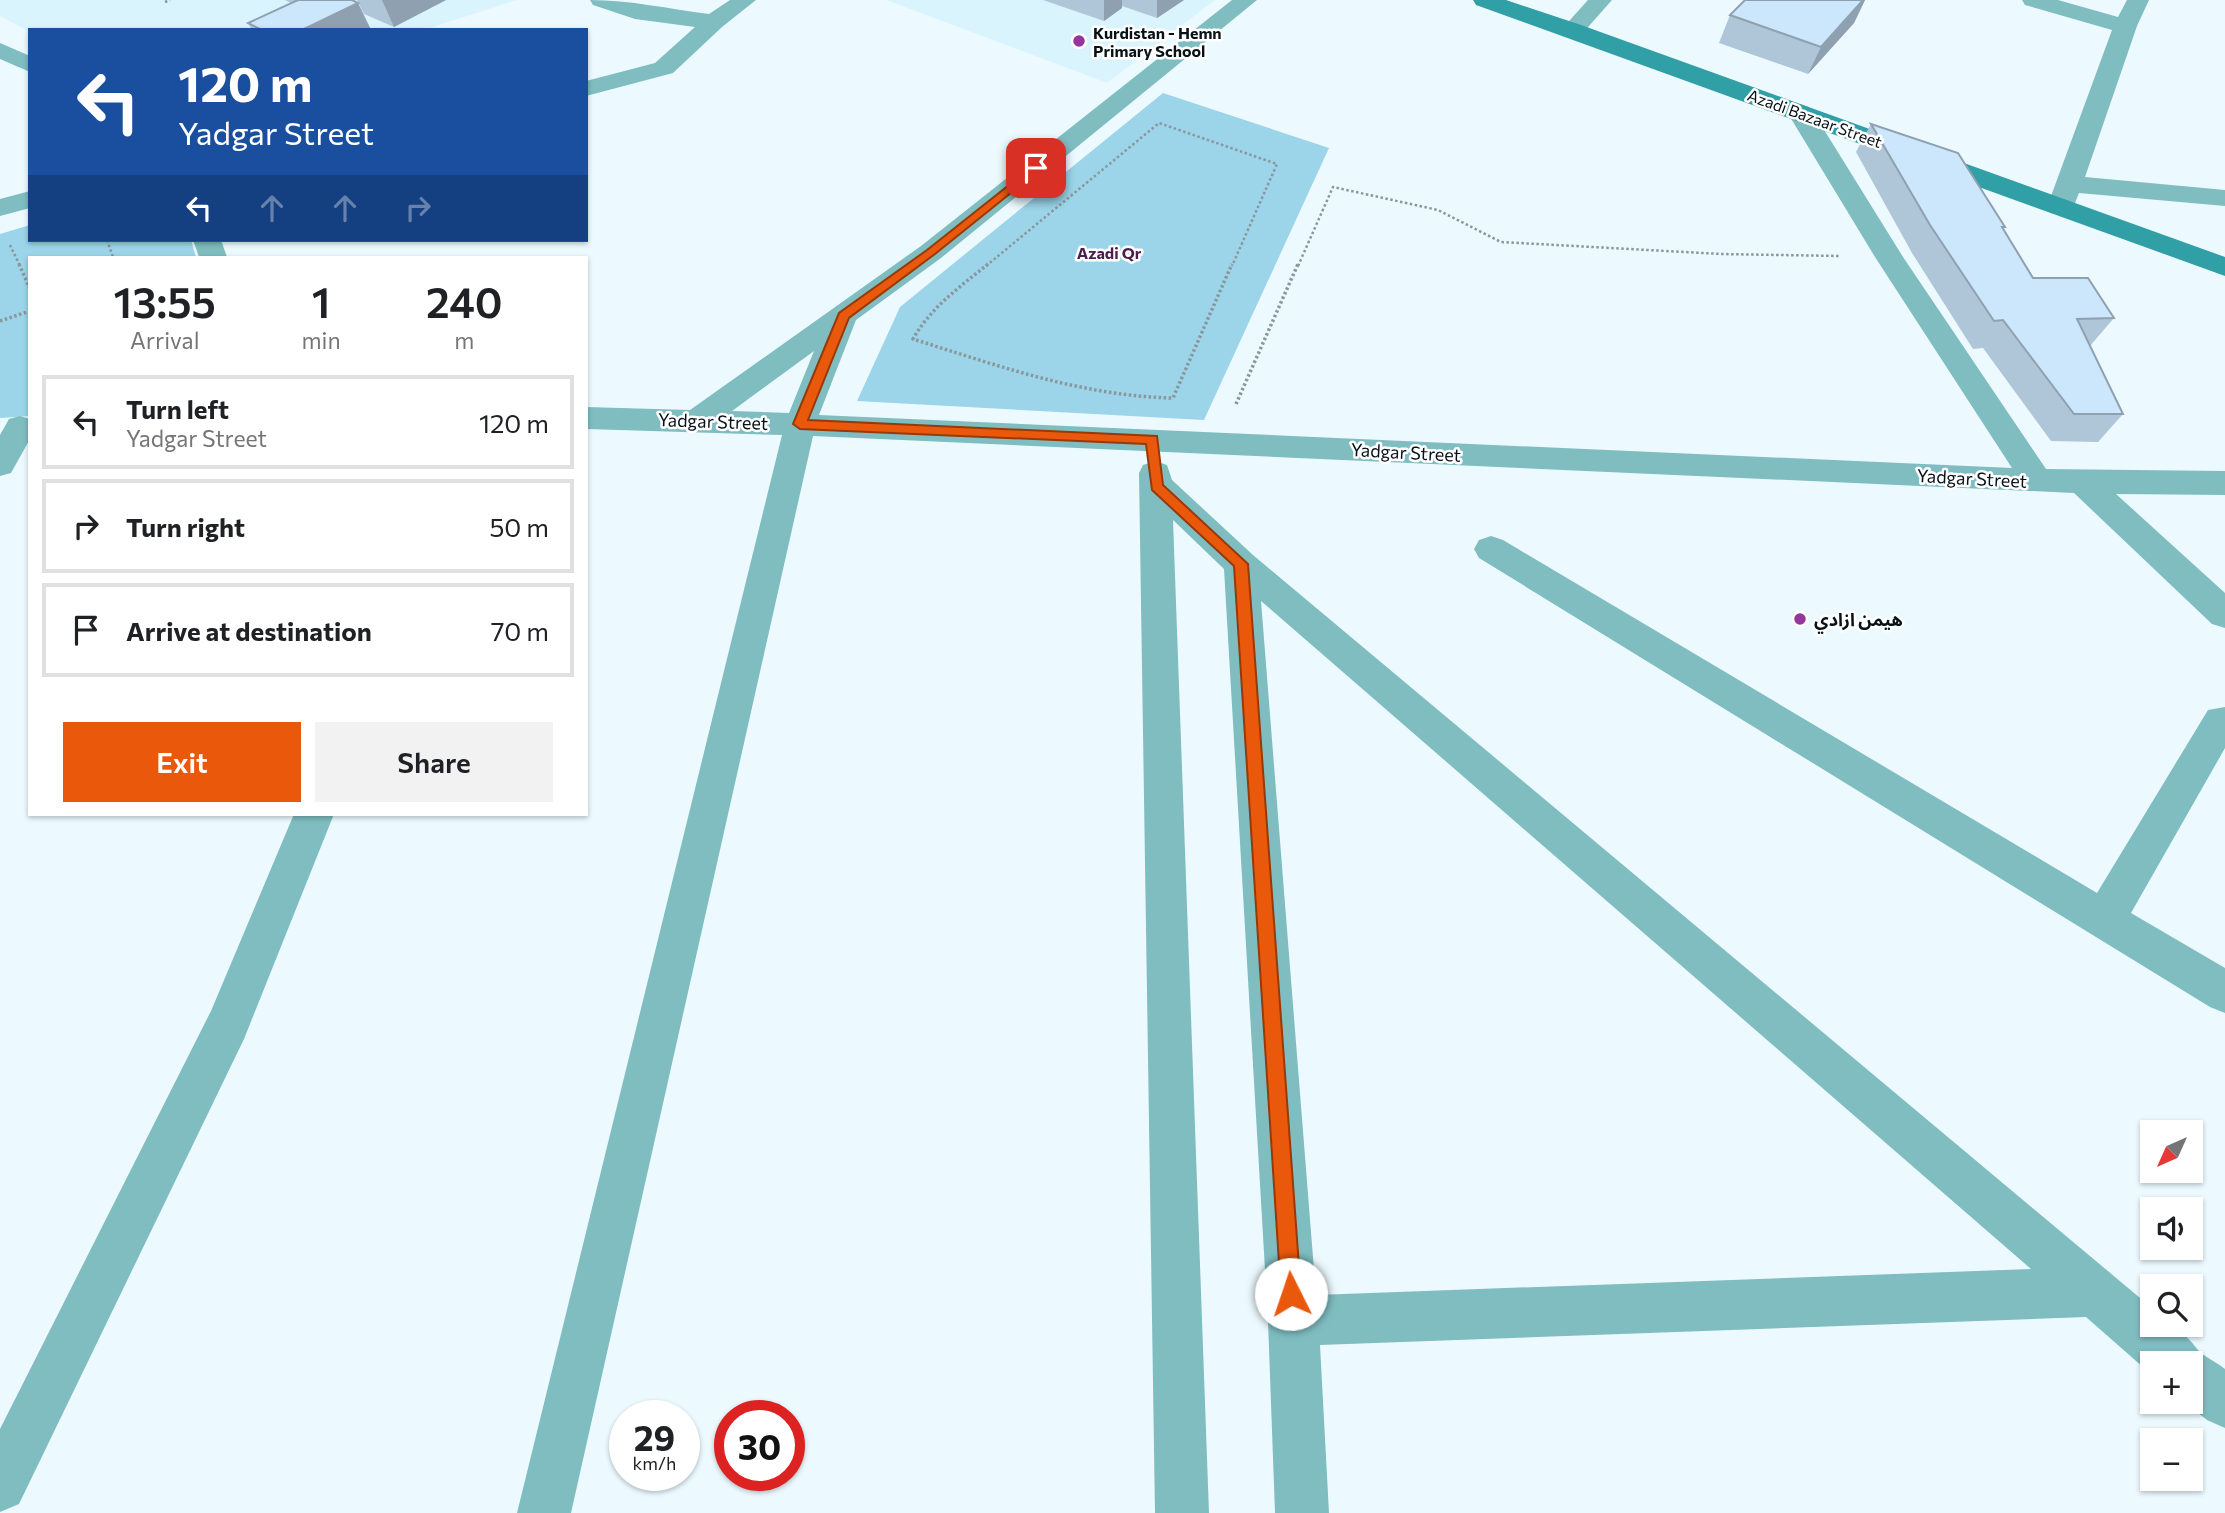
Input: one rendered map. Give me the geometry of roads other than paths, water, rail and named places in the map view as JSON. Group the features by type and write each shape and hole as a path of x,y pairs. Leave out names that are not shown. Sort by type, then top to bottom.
{"street":[{"path":"601,0 635,12 714,22"},
{"path":"588,88 664,68 714,22 745,0"},
{"path":"698,420 942,243 1246,0"},
{"name":"Azadi Bazaar Street","path":"1484,0 1800,112 2065,195 2225,267"},
{"path":"1573,30 1601,0"},
{"path":"2033,0 2125,26"},
{"path":"2138,0 2125,26 2065,195 2225,198"},
{"path":"0,50 28,64"},
{"path":"1800,112 1889,257 2036,481"},
{"path":"0,208 28,201"},
{"path":"544,1513 800,424 843,316"},
{"name":"Yadgar Street","path":"588,418 800,424 2036,481 2225,483"},
{"path":"0,466 17,427"},
{"path":"1152,440 1157,486 1182,1513"},
{"path":"2083,482 2225,614"},
{"path":"1157,486 1241,564 2163,1351"},
{"path":"1491,549 2225,992"},
{"path":"1241,564 1293,1321 1301,1513"},
{"path":"2104,920 2221,721"},
{"path":"0,1485 228,1024 313,816"},
{"path":"1293,1321 2092,1292"},
{"path":"2203,1384 2225,1402"}],"place":[{"name":"Kurdistan - Hemn Primary School","path":"1079,41"},
{"name":"هيمن ازادي","path":"1800,619"}],"district":[{"name":"Azadi Qr","path":"1109,252"}]}
